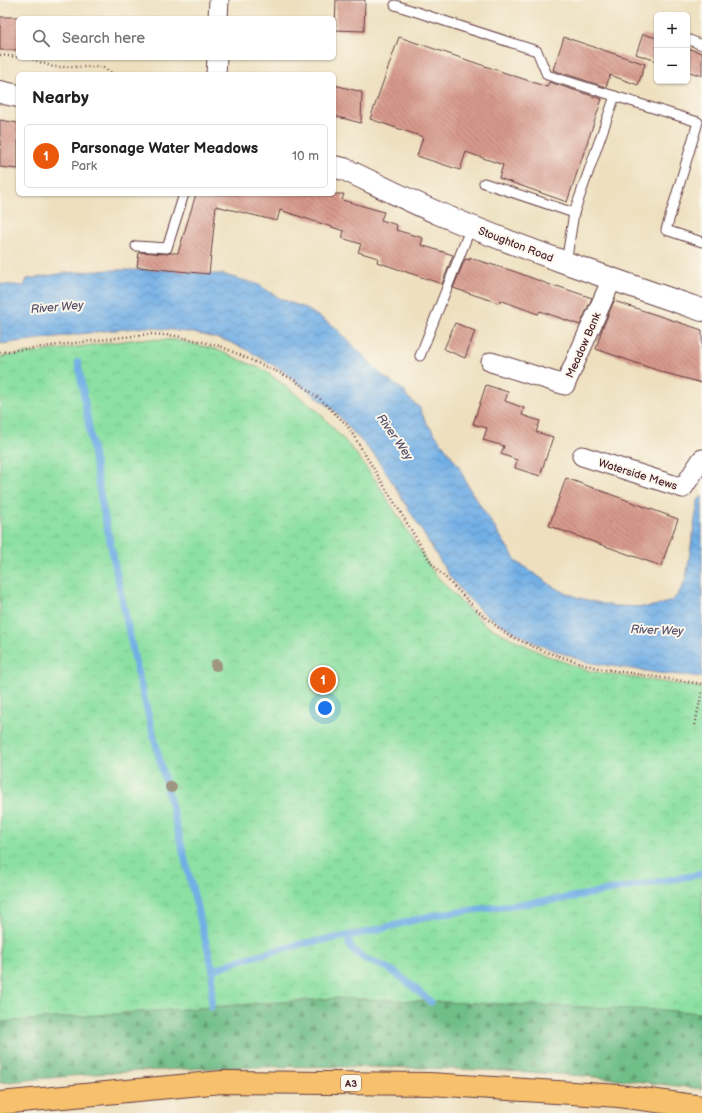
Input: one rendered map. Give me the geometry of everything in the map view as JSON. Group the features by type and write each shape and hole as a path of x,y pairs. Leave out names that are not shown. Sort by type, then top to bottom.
{"highway":[{"name":"A3","path":"0,1103 222,1082 430,1084 619,1096 702,1107"}],"street":[{"path":"218,16 219,0"},
{"path":"216,72 217,60"},
{"path":"0,92 16,96"},
{"name":"Stoughton Road","path":"336,167 344,169 439,214 566,263 702,310"},
{"name":"Meadow Bank","path":"491,362 565,385 612,279"},
{"name":"Waterside Mews","path":"582,456 683,488 702,459"}],"lane":[{"path":"395,5 537,51 547,75 698,122 666,230 702,242"},
{"path":"690,40 702,45"},
{"path":"566,263 574,213 615,96"},
{"path":"484,183 574,213"},
{"path":"136,246 167,248 183,196"},
{"path":"420,356 471,226"}],"path":[{"path":"0,56 16,57"},
{"path":"34,60 53,67 102,68 110,72"},
{"path":"0,352 150,334 177,336 220,346 293,379 319,398 347,425 432,564 482,615 508,635 543,651 597,668 702,684"},
{"path":"695,725 702,692"}],"green space":[{"path":"139,339 176,340 215,349 264,370 318,411 353,450 376,481 434,573 485,625 545,655 589,671 702,688 702,1013 662,1010 337,998 0,1022 0,357"},
{"path":"337,998 662,1010 702,1013 702,1089 587,1076 493,1070 321,1067 229,1067 138,1071 0,1083 0,1022"}],"water":[{"name":"River Wey","path":"111,270 162,270 221,274 257,284 281,299 305,308 335,327 384,377 405,391 406,396 419,407 426,422 458,465 469,488 517,562 557,589 579,598 613,606 648,607 671,601 675,598 686,579 698,500 702,496 702,677 658,673 586,662 535,643 489,617 462,592 448,574 375,456 335,411 280,369 247,350 227,341 194,333 148,327 0,344 0,284 24,286 27,279 65,273"}],"building":[{"path":"336,0 365,0 364,31 336,30"},
{"path":"0,17 16,17 16,50 0,50"},
{"path":"643,34 654,37 654,60 636,54"},
{"path":"399,37 547,87 549,82 602,99 567,202 499,178 503,165 466,152 460,170 417,156 423,137 370,119"},
{"path":"564,37 645,64 638,85 610,75 606,87 553,70"},
{"path":"690,49 702,53 702,76 690,72"},
{"path":"336,86 362,92 361,123 336,117"},
{"path":"0,120 16,123 16,169 0,167"},
{"path":"336,194 344,194 342,200 384,212 381,220 397,225 396,230 423,238 421,245 453,255 442,284 377,262 378,258 358,252 361,244 342,238 344,231 280,210 277,221 216,206 209,274 137,267 139,252 167,254 178,253 195,196 336,196"},
{"path":"470,258 592,298 580,325 540,311 538,314 500,300 499,303 453,288 465,259 470,260"},
{"path":"614,301 702,330 702,383 662,372 596,349 601,332"},
{"path":"455,323 475,331 465,358 444,349"},
{"path":"486,385 508,392 505,401 524,408 522,415 540,421 536,432 553,437 540,476 515,468 517,460 501,454 504,446 483,440 487,428 473,424"},
{"path":"566,478 678,519 661,566 549,526"}],"waterway":[{"path":"78,362 101,499 137,670 213,970 211,1007"},
{"path":"213,970 240,960 301,944 364,933 434,915 561,899 702,874"},
{"path":"349,935 349,945 354,951 365,959 388,968 431,1002"}],"place":[{"name":"Parsonage Water Meadows","path":"323,680"}]}
